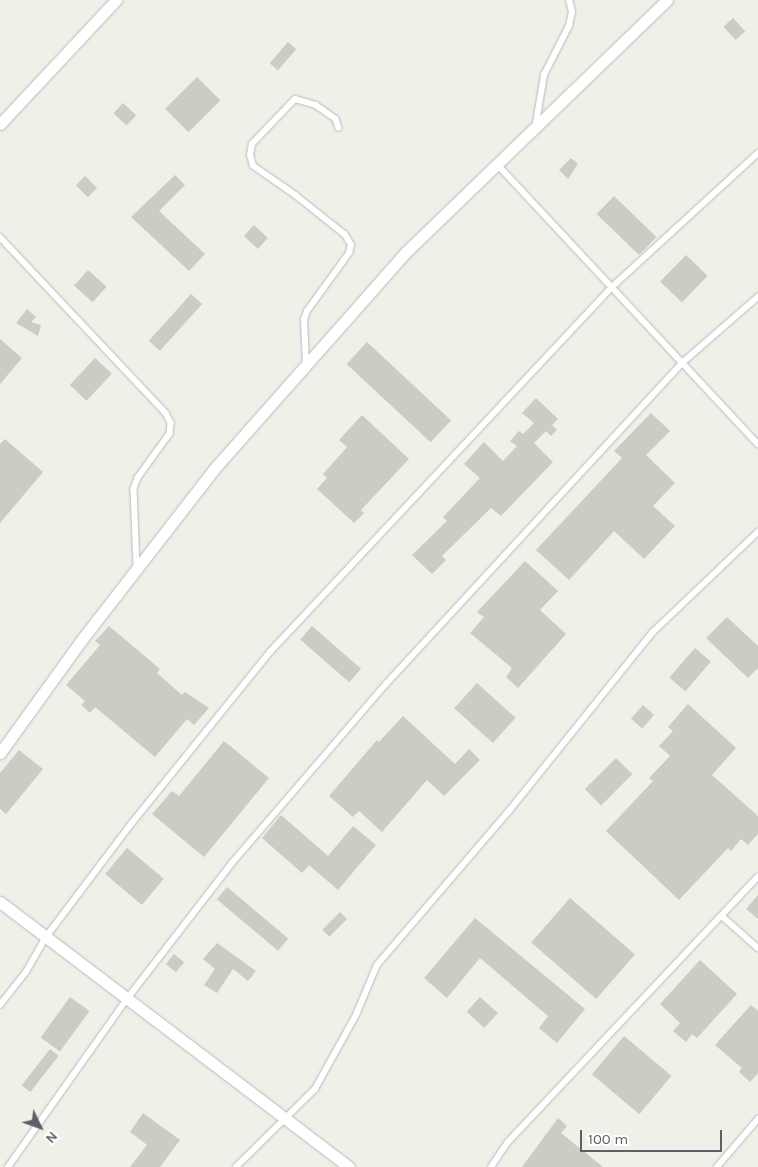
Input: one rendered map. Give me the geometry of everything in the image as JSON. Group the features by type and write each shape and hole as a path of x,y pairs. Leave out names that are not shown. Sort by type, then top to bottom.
{"street":[{"path":"0,124 116,0"},
{"path":"0,754 83,638 137,571 202,482 306,364 405,253 668,0"},
{"path":"0,902 350,1167"}],"lane":[{"path":"536,125 544,75 569,26 572,12 569,0"},
{"path":"306,364 304,320 307,311 349,253 351,245 345,235 296,196 253,166 250,155 252,144 295,99 316,105 336,119 339,128"},
{"path":"0,1005 26,972 46,937 270,652 612,287 758,153"},
{"path":"497,164 758,444"},
{"path":"0,237 166,413 170,423 170,434 138,478 134,489 137,571"},
{"path":"8,1167 127,999 232,863 386,684 682,362 758,297"},
{"path":"236,1167 315,1089 334,1058 377,965 509,810 653,632 758,532"},
{"path":"491,1167 508,1142 758,877"},
{"path":"722,916 758,948"},
{"path":"717,1167 758,1119"}],"building":[{"path":"733,18 745,31 736,40 723,27"},
{"path":"288,42 296,49 278,70 270,63"},
{"path":"197,77 220,100 189,132 165,109"},
{"path":"123,103 136,115 127,126 113,113"},
{"path":"571,158 578,164 568,179 559,170"},
{"path":"175,175 185,185 159,211 205,254 189,271 131,217"},
{"path":"85,176 97,188 88,197 76,185"},
{"path":"614,196 656,237 639,255 597,214"},
{"path":"254,225 268,238 258,249 244,236"},
{"path":"686,255 708,276 682,302 660,282"},
{"path":"88,270 107,287 93,302 74,286"},
{"path":"191,294 202,304 160,351 149,341"},
{"path":"27,309 36,317 31,322 41,325 38,336 16,323"},
{"path":"0,339 22,358 0,384"},
{"path":"367,342 451,420 431,442 347,364"},
{"path":"95,358 112,374 87,401 70,385"},
{"path":"536,398 558,419 552,425 557,430 551,436 546,431 534,443 553,462 501,516 491,508 442,556 446,560 432,574 412,555 447,521 443,517 480,478 464,464 484,442 503,461 517,446 510,441 519,431 523,434 534,423 522,413"},
{"path":"651,413 670,431 646,455 675,483 653,506 675,526 644,559 614,531 569,580 536,550 622,458 614,451"},
{"path":"362,415 409,459 361,510 364,513 354,523 317,489 327,478 323,474 347,447 339,440"},
{"path":"5,439 43,472 0,523 0,444"},
{"path":"525,561 558,591 540,610 566,634 518,688 506,677 512,668 470,633 484,617 477,612"},
{"path":"727,617 758,646 758,668 748,678 706,638"},
{"path":"109,626 160,669 157,673 182,695 185,692 209,708 194,725 187,719 155,757 95,707 90,713 81,705 85,701 66,685 100,645 95,641"},
{"path":"312,626 361,669 349,682 300,640"},
{"path":"695,648 711,662 685,691 669,677"},
{"path":"477,683 516,718 493,743 454,708"},
{"path":"688,704 736,748 712,775 758,816 758,834 748,845 741,839 731,851 728,848 679,900 606,831 653,781 649,778 670,756 659,746 673,731 668,727"},
{"path":"643,705 654,715 642,728 631,718"},
{"path":"403,716 455,764 469,749 480,760 444,796 427,780 382,832 359,811 353,817 329,796 377,740 379,742"},
{"path":"224,741 269,778 204,857 152,814 172,791 179,796"},
{"path":"19,750 43,769 6,814 0,809 0,773"},
{"path":"616,758 632,774 601,805 585,789"},
{"path":"281,815 328,856 353,826 376,845 338,890 309,865 302,873 262,838"},
{"path":"127,848 164,879 142,905 105,874"},
{"path":"227,887 288,938 278,951 217,899"},
{"path":"758,895 758,919 746,909"},
{"path":"570,898 635,954 596,999 531,943"},
{"path":"340,912 347,919 329,937 322,930"},
{"path":"475,918 585,1009 557,1043 539,1028 548,1016 480,958 447,998 424,978"},
{"path":"217,943 256,971 248,981 233,969 217,993 204,985 215,969 203,959"},
{"path":"174,954 184,962 176,972 166,964"},
{"path":"700,960 737,994 697,1038 692,1034 686,1042 673,1031 680,1023 660,1004"},
{"path":"70,997 89,1011 60,1052 41,1037"},
{"path":"480,997 498,1013 484,1028 467,1012"},
{"path":"751,1005 758,1011 758,1073 750,1082 739,1072 742,1068 715,1045"},
{"path":"624,1036 671,1076 639,1114 592,1074"},
{"path":"50,1049 59,1056 30,1092 22,1085"},
{"path":"143,1113 180,1140 160,1167 130,1167 147,1145 130,1132"},
{"path":"558,1118 567,1126 561,1133 603,1167 522,1167"}]}
